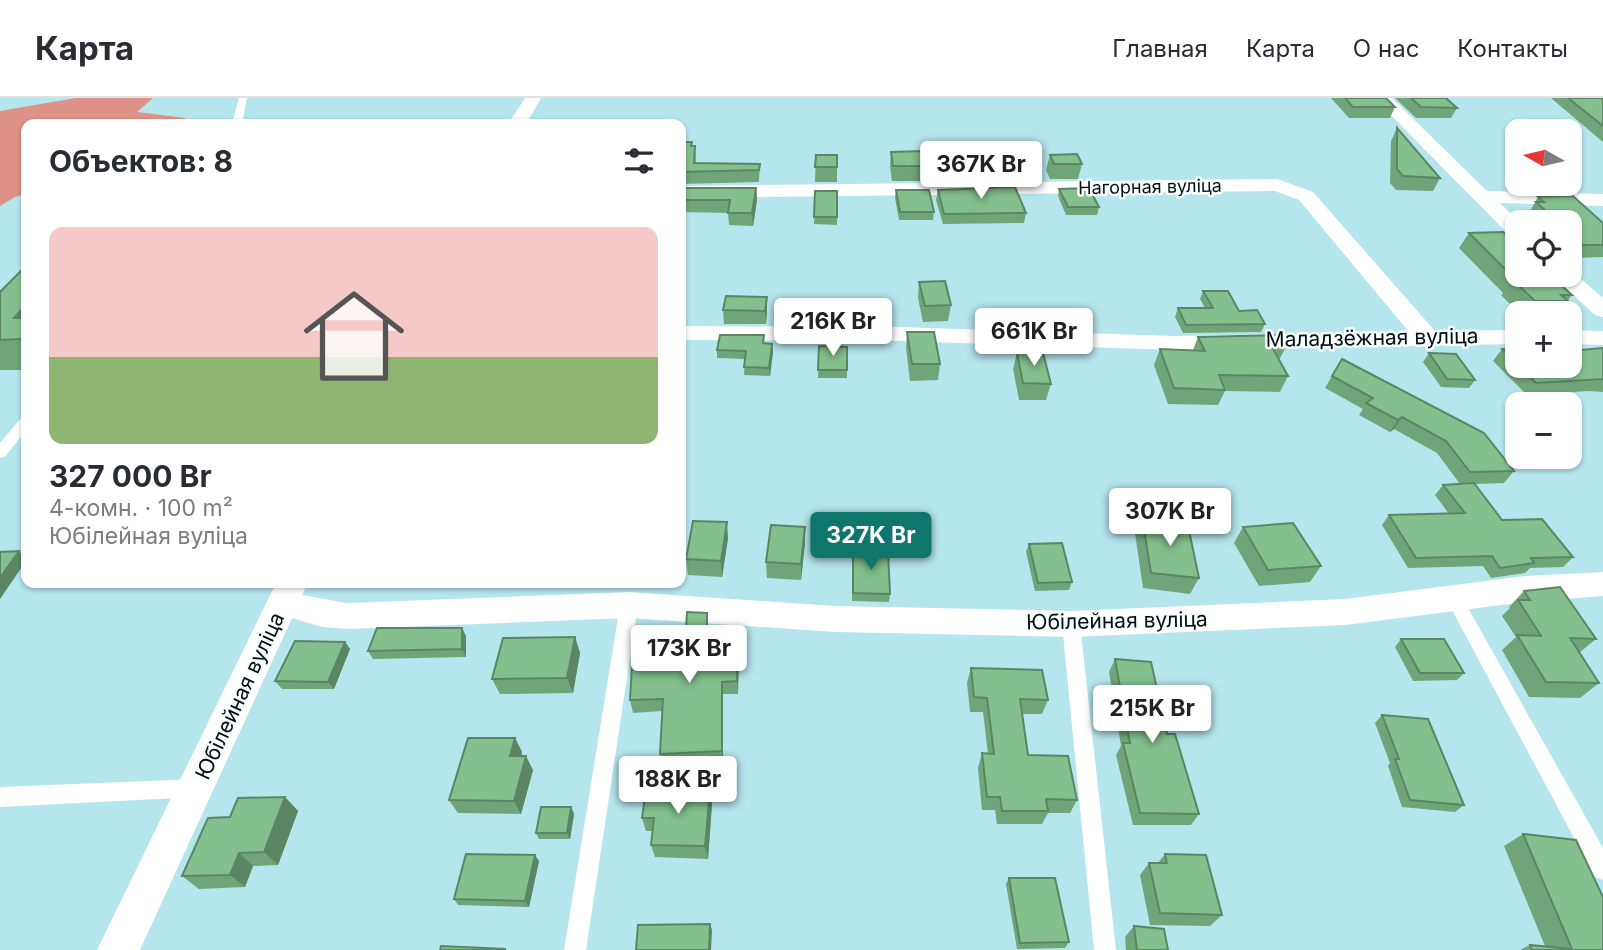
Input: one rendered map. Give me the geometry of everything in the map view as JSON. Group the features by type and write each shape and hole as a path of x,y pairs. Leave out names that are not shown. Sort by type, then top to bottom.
{"street":[{"path":"520,119 533,98"},
{"path":"1382,98 1505,219"},
{"name":"Нагорная вуліца","path":"686,192 1277,185 1306,196 1426,336"},
{"path":"1484,197 1603,200"},
{"path":"1577,287 1603,310"},
{"name":"Маладзёжная вуліца","path":"686,333 899,334 1175,343 1426,336 1505,337"},
{"path":"1582,337 1603,338"},
{"name":"Юбілейная вуліца","path":"118,950 288,593 322,614 347,617 629,606 836,619 1071,624 1277,617 1358,610 1453,597 1603,584"}],"lane":[{"path":"238,119 243,98"},
{"path":"0,453 21,427"},
{"path":"1453,597 1603,869"},
{"path":"575,950 629,606"},
{"path":"1071,624 1105,950"},
{"path":"0,797 197,788"}],"shaded area":[{"path":"76,98 153,98 137,112 185,119 21,119 21,195 0,206 0,111"}],"building":[{"path":"1345,98 1386,98 1395,107 1353,107"},
{"path":"1411,98 1446,98 1457,108 1421,107"},
{"path":"1568,98 1603,99 1603,126"},
{"path":"1397,128 1440,178 1403,176 1397,169"},
{"path":"686,142 692,142 691,146 695,146 694,163 760,164 759,170 686,172"},
{"path":"923,151 926,166 893,166 891,152"},
{"path":"1077,154 1082,164 1054,164 1050,155"},
{"path":"816,155 837,155 837,167 815,167"},
{"path":"1005,155 1009,165 983,165 979,156"},
{"path":"1015,187 1026,213 944,214 938,190"},
{"path":"686,188 756,188 752,213 728,213 730,200 686,200"},
{"path":"1089,188 1099,207 1068,207 1059,189"},
{"path":"896,190 929,190 934,212 900,212"},
{"path":"815,191 837,191 837,217 814,217"},
{"path":"1573,196 1603,223 1603,245 1582,244 1582,210 1545,210 1536,202 1544,202 1538,197"},
{"path":"1469,233 1505,234 1505,269"},
{"path":"21,271 21,310 14,318 21,318 21,339 0,340 0,292"},
{"path":"945,281 951,305 925,306 919,282"},
{"path":"1520,287 1563,287 1572,295 1561,295 1568,301 1535,301"},
{"path":"1203,291 1228,291 1239,311 1257,310 1265,324 1186,325 1178,308 1213,308"},
{"path":"726,296 767,297 765,311 723,310"},
{"path":"907,332 934,332 940,364 912,364"},
{"path":"720,335 764,335 763,343 772,344 769,368 744,367 746,351 717,350"},
{"path":"1279,335 1286,347 1266,336 1288,376 1219,375 1225,390 1174,388 1160,349 1205,351 1198,337"},
{"path":"819,346 847,347 847,370 818,370"},
{"path":"1603,348 1603,379 1536,383 1531,378 1582,378 1582,350"},
{"path":"1017,353 1043,353 1051,384 1023,383"},
{"path":"1429,353 1456,354 1475,380 1447,379"},
{"path":"1342,359 1484,433 1505,460 1505,469 1514,471 1470,472 1446,441 1402,417 1398,420 1366,403 1373,398 1332,376"},
{"path":"1474,483 1502,520 1542,519 1573,557 1531,558 1534,563 1500,568 1492,556 1416,558 1389,515 1465,513 1443,485"},
{"path":"1142,517 1187,521 1199,578 1151,573"},
{"path":"693,521 727,522 721,561 686,559"},
{"path":"1293,523 1321,566 1268,570 1243,527"},
{"path":"771,525 805,527 801,564 766,562"},
{"path":"1062,543 1072,582 1038,583 1029,544"},
{"path":"853,550 888,551 890,594 853,593"},
{"path":"19,551 0,578 0,552"},
{"path":"1560,587 1596,639 1570,638 1599,683 1546,682 1517,635 1541,636 1518,600 1530,600 1524,591"},
{"path":"687,612 707,613 707,634 738,633 737,681 722,682 722,751 660,754 663,699 630,700 632,665 657,664 659,629 686,628"},
{"path":"377,628 462,628 462,649 368,651"},
{"path":"575,637 567,678 492,679 503,638"},
{"path":"1401,639 1444,639 1464,673 1420,673"},
{"path":"295,641 345,642 328,682 275,681"},
{"path":"1115,659 1151,662 1167,734 1175,734 1199,814 1140,813 1123,743 1130,743"},
{"path":"971,668 1042,670 1048,700 1020,699 1028,755 1068,756 1077,800 1046,799 1048,811 1002,811 1000,797 987,797 982,753 994,754 987,698 974,697"},
{"path":"1382,715 1428,719 1464,805 1410,800 1395,759 1399,759"},
{"path":"468,738 515,738 510,756 526,756 514,801 449,800"},
{"path":"646,789 710,791 705,846 651,845 654,818 642,818"},
{"path":"285,797 264,852 239,853 230,875 182,876 208,818 230,817 238,798"},
{"path":"541,807 571,807 567,833 536,833"},
{"path":"1523,834 1576,840 1603,897 1603,950 1532,950 1530,945 1572,949"},
{"path":"466,854 535,855 525,901 454,899"},
{"path":"1165,854 1206,855 1222,915 1160,913 1149,863 1167,863"},
{"path":"1009,878 1055,878 1069,942 1020,943"},
{"path":"710,924 709,950 636,950 638,925"},
{"path":"1134,926 1164,929 1168,950 1137,950"},
{"path":"441,946 505,949 505,950 440,950"}]}
